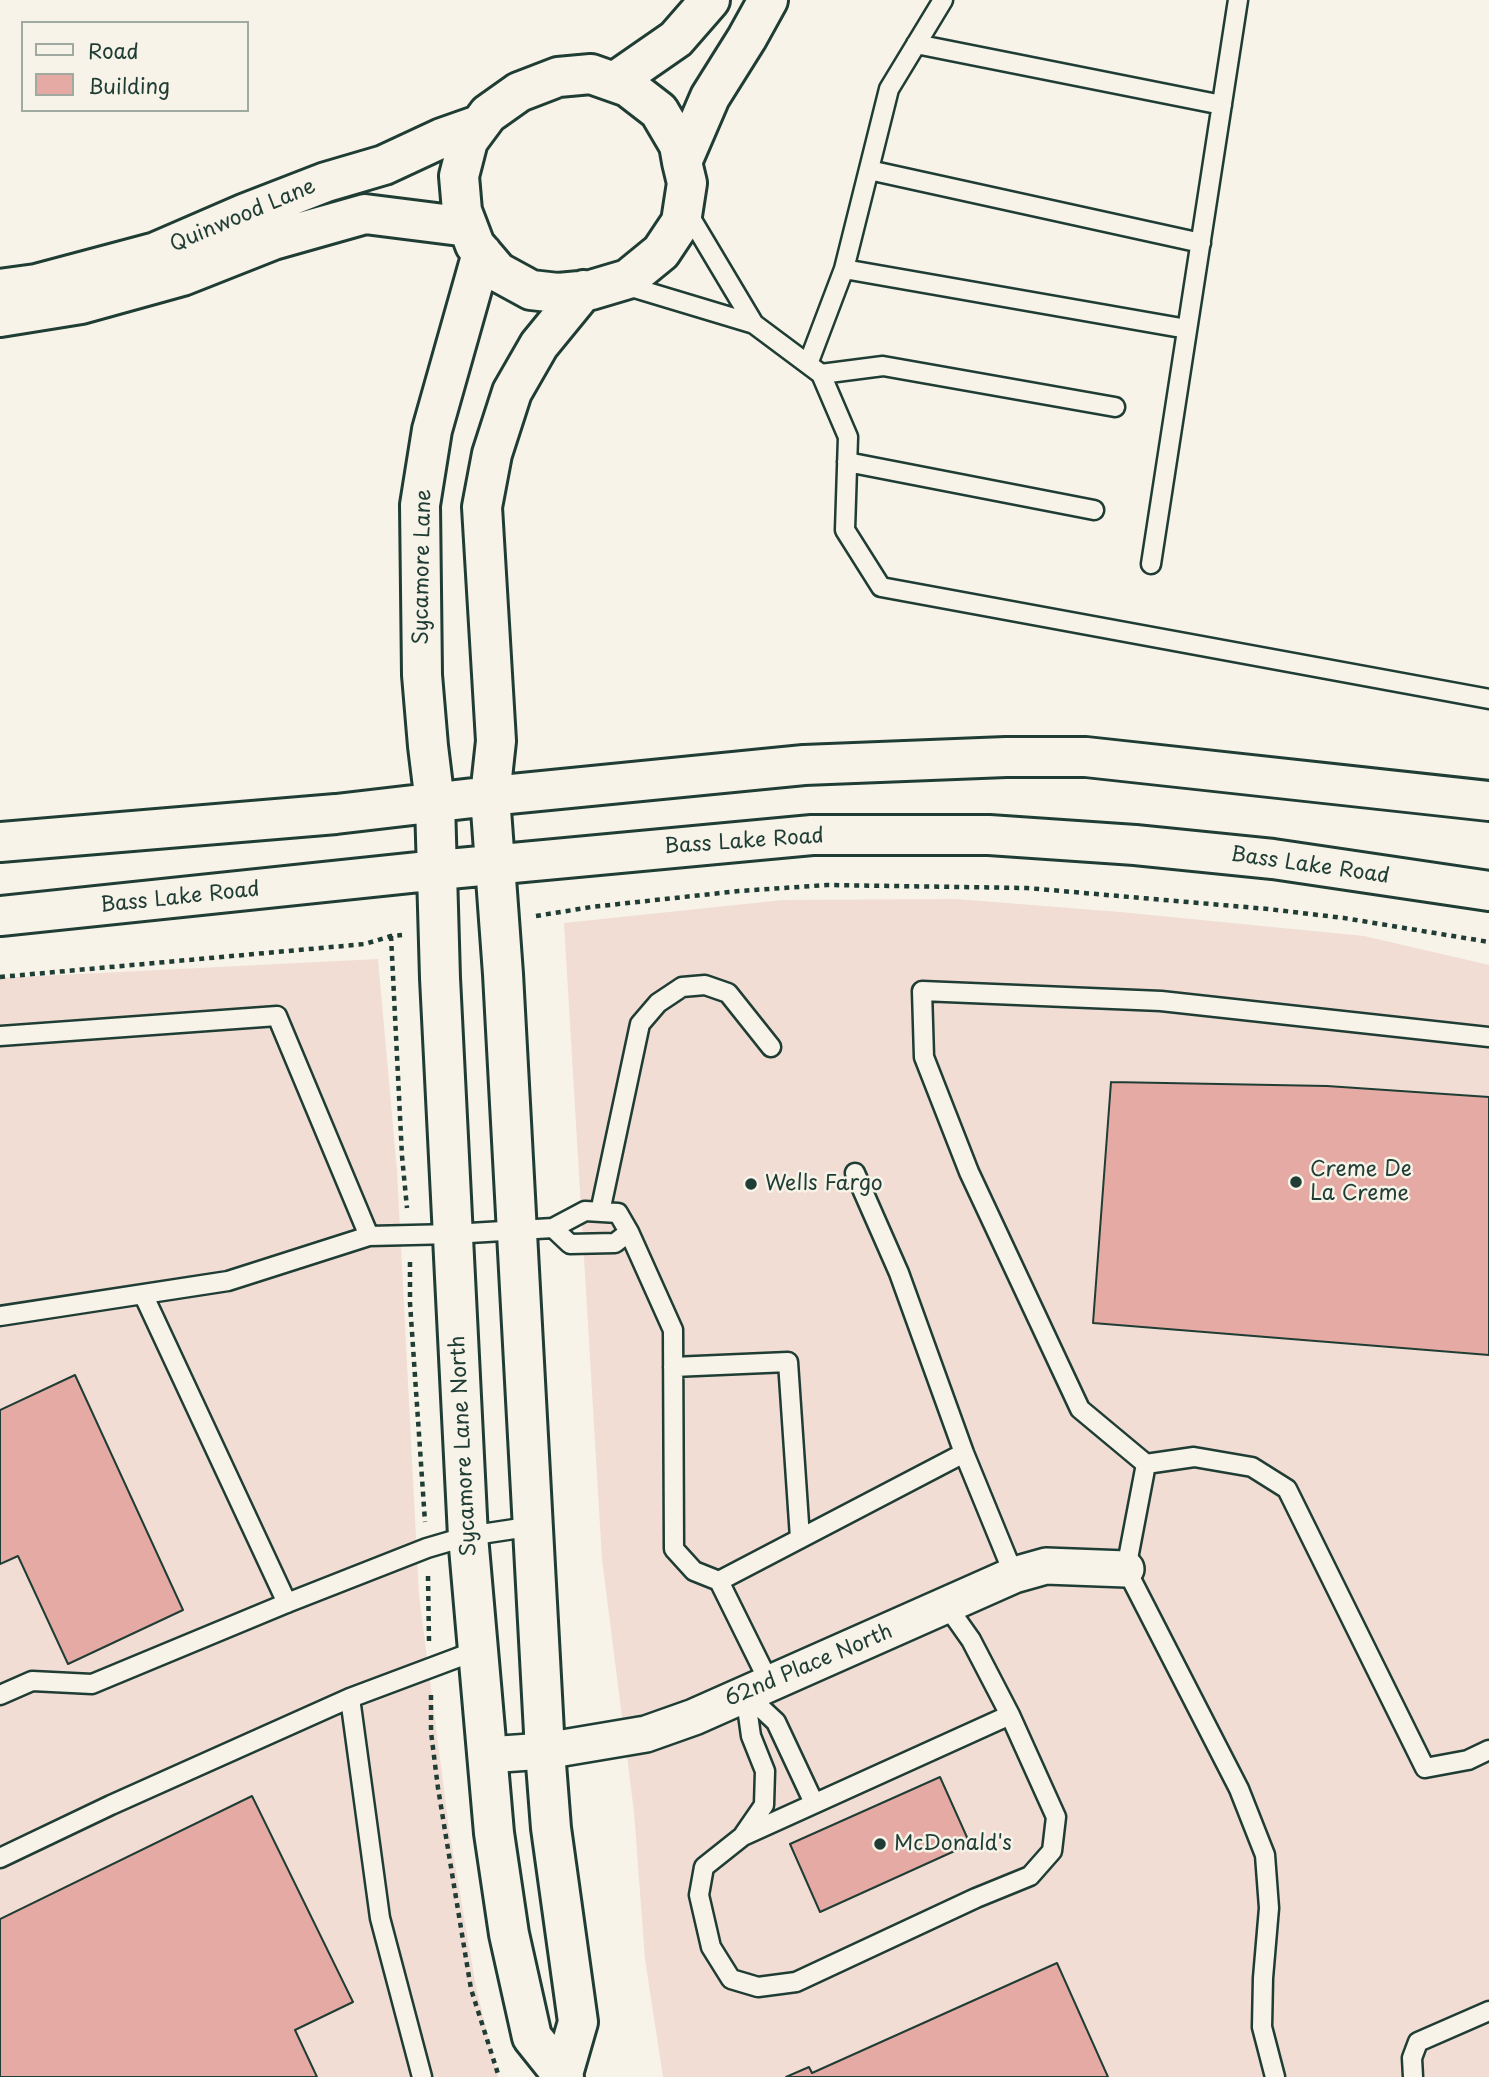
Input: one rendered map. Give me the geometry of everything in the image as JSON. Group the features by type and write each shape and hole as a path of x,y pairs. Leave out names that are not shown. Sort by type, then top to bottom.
{"street":[{"path":"614,82 676,39 710,0"},
{"path":"682,162 710,97 768,0"},
{"path":"591,74 614,82 628,87 659,111 679,145 687,183 681,222 661,252 628,279 558,293 531,290 498,272 475,240 462,211 459,176 468,141 488,114 519,92 558,77 591,74"},
{"name":"Quinwood Lane","path":"12,301 36,284 156,252 326,181 384,165 442,138 480,125"},
{"name":"Quinwood Lane","path":"12,301 81,304 182,276 274,240 365,214 475,240"},
{"name":"Sycamore Lane","path":"436,803 422,675 420,505 432,430 475,240"},
{"path":"490,796 496,741 482,507 492,454 512,392 539,345 599,286"},
{"path":"0,842 336,814 804,765 1006,757 1072,757 1489,802"},
{"name":"Sycamore Lane North","path":"490,796 534,1527 544,1751 551,1828 578,2022 561,2076"},
{"name":"Sycamore Lane North","path":"436,803 439,931 468,1535 494,1833 509,1934 532,2037 561,2076"},
{"name":"Bass Lake Road","path":"0,916 495,864 812,835 989,835 1135,845 1273,859 1489,891"},
{"name":"62nd Place North","path":"487,1755 544,1751 646,1734 694,1717 1014,1575 1046,1566 1126,1569"}],"lane":[{"path":"814,369 844,269 889,89 943,0"},
{"path":"1151,564 1238,0"},
{"path":"916,44 1222,105"},
{"path":"869,170 1201,243"},
{"path":"683,204 754,324 814,369 848,437 845,530 881,587 1489,699"},
{"path":"844,269 1187,329"},
{"path":"599,286 754,324"},
{"path":"814,369 883,366 1115,407"},
{"path":"847,462 1094,510"},
{"path":"600,1212 640,1024 658,1003 682,987 705,985 728,993 771,1047"},
{"path":"1489,1037 1161,1001 922,991 924,1057 969,1172 1080,1409 1146,1464 1194,1457 1252,1466 1287,1489 1425,1768 1468,1760 1489,1750"},
{"path":"0,1036 277,1016 369,1236"},
{"path":"855,1173 899,1273 964,1452 1014,1575"},
{"path":"0,1316 228,1281 369,1236 553,1228 585,1211 618,1213 673,1330 674,1549 694,1571 719,1580 964,1452"},
{"path":"553,1228 570,1244 615,1243 629,1232"},
{"path":"143,1294 287,1603"},
{"path":"673,1367 788,1362 800,1538"},
{"path":"1146,1464 1126,1569 1239,1788 1265,1855 1269,1908 1262,2027 1275,2077"},
{"path":"0,1695 32,1681 92,1684 427,1548 468,1535 534,1527"},
{"path":"719,1580 757,1689 776,1722 814,1803"},
{"path":"947,1606 971,1640 1010,1714 1056,1816 1052,1851 1030,1876 976,1898 796,1982 758,1987 732,1979 710,1947 699,1895 704,1867 743,1836 1010,1714"},
{"path":"0,1858 350,1698 478,1650"},
{"path":"743,1836 764,1805 765,1771 751,1736 757,1689"},
{"path":"350,1698 380,1918 422,2077"},
{"path":"1413,2077 1412,2058 1418,2042 1489,2011"}],"path":[{"path":"499,921 591,907 739,891 827,885 920,885 1027,888 1268,909 1344,918 1489,942"},
{"path":"0,977 365,944 391,936 439,931"}],"shaded area":[{"path":"956,899 1364,936 1489,965 1489,2077 663,2077 645,1959 634,1812 602,1559 564,923 783,900"},
{"path":"378,959 397,1171 419,1595 449,1829 476,1987 498,2077 0,2077 0,978"}],"building":[{"name":"Creme De La Creme","path":"1111,1082 1327,1086 1489,1097 1489,1355 1093,1323"},
{"path":"75,1375 183,1610 68,1664 18,1556 0,1564 0,1410"},
{"name":"McDonald's","path":"940,1777 970,1844 820,1912 790,1844"},
{"path":"252,1796 353,2002 295,2030 317,2077 0,2077 0,1919"},
{"path":"1057,1963 1108,2077 786,2077 809,2067 812,2073"}],"place":[{"name":"Creme De La Creme","path":"1296,1182"},
{"name":"Wells Fargo","path":"751,1184"},
{"name":"McDonald's","path":"880,1844"}]}
